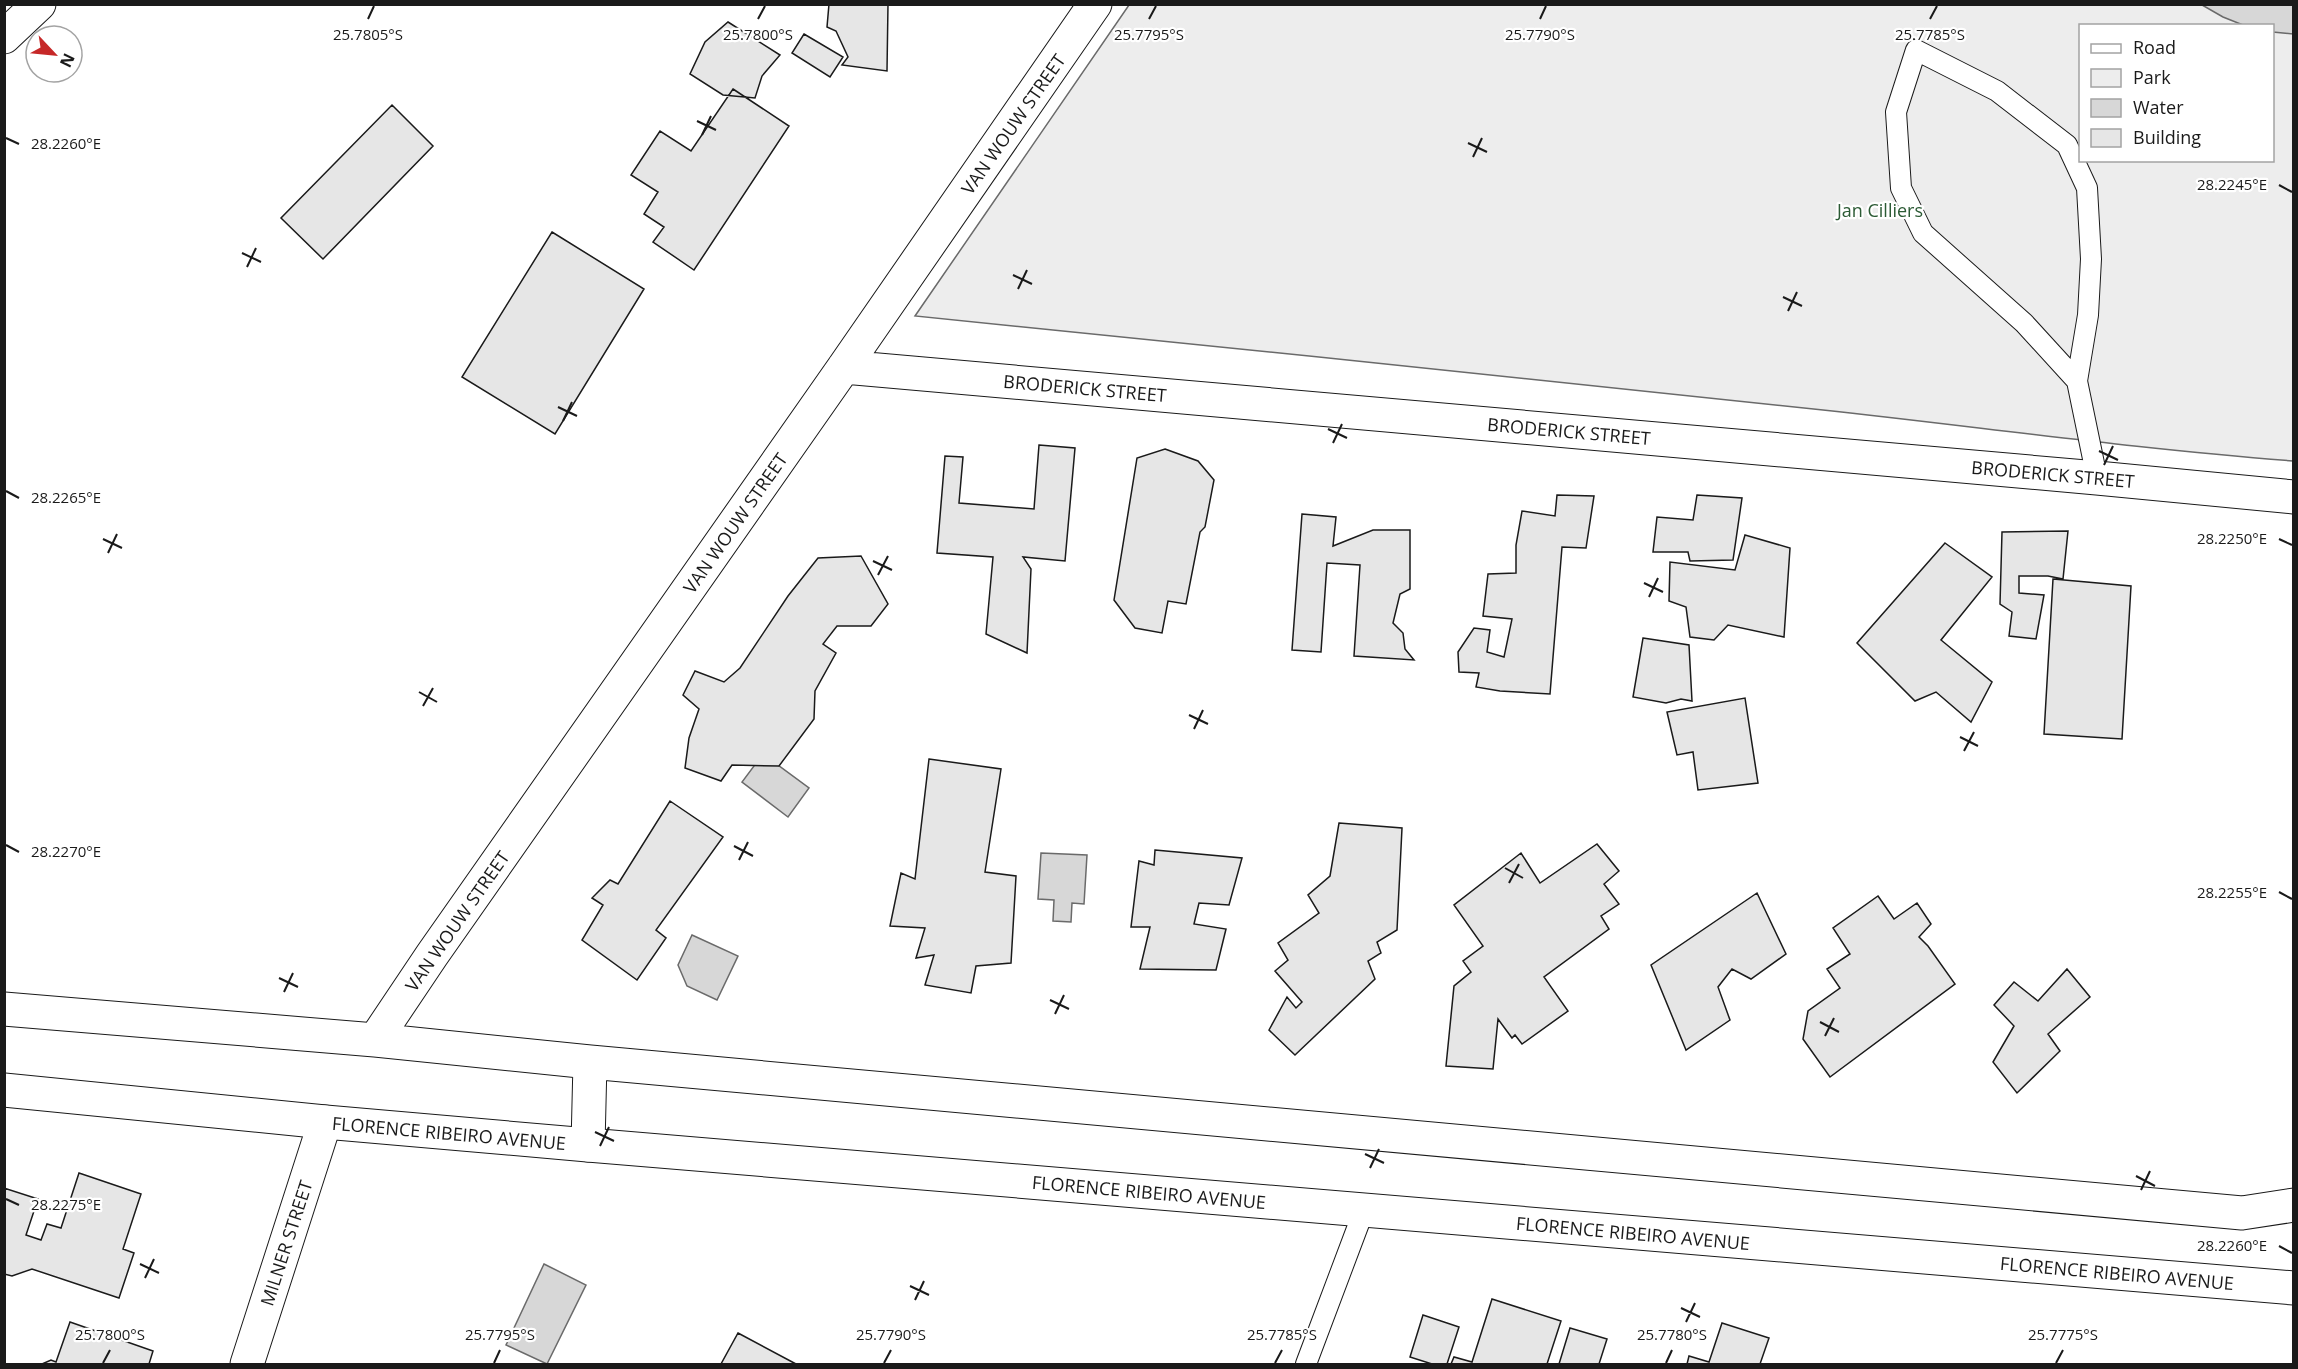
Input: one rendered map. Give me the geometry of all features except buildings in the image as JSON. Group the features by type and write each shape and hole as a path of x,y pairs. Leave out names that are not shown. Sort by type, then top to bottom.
{"street":[{"path":"4,37 39,4"},
{"name":"VAN WOUW STREET","path":"375,1040 1095,4"},
{"name":"BRODERICK STREET","path":"844,368 2294,497"},
{"path":"4,1009 375,1040 590,1062 2242,1213 2294,1204"},
{"path":"588,1145 590,1062"},
{"name":"FLORENCE RIBEIRO AVENUE","path":"4,1089 325,1122 588,1145 2294,1288"},
{"name":"MILNER STREET","path":"247,1365 325,1122"}],"lane":[{"path":"2077,381 2024,322 1923,233 1900,188 1896,112 1916,50 1997,91 2067,145 2087,188 2091,259 2088,315 2077,381 2097,478"},
{"path":"1306,1365 1364,1210"}],"green space":[{"name":"Jan Cilliers","path":"1129,5 2293,5 2293,461 1256,350 915,316"}],"water":[{"path":"2202,5 2293,5 2293,34 2274,32 2274,24 2240,24"},
{"path":"763,754 809,788 788,817 742,782"},
{"path":"1041,853 1087,855 1084,904 1072,903 1071,922 1053,921 1054,900 1038,899"},
{"path":"692,935 738,956 717,1000 687,986 678,965"},
{"path":"544,1264 586,1285 547,1364 506,1345"}]}
